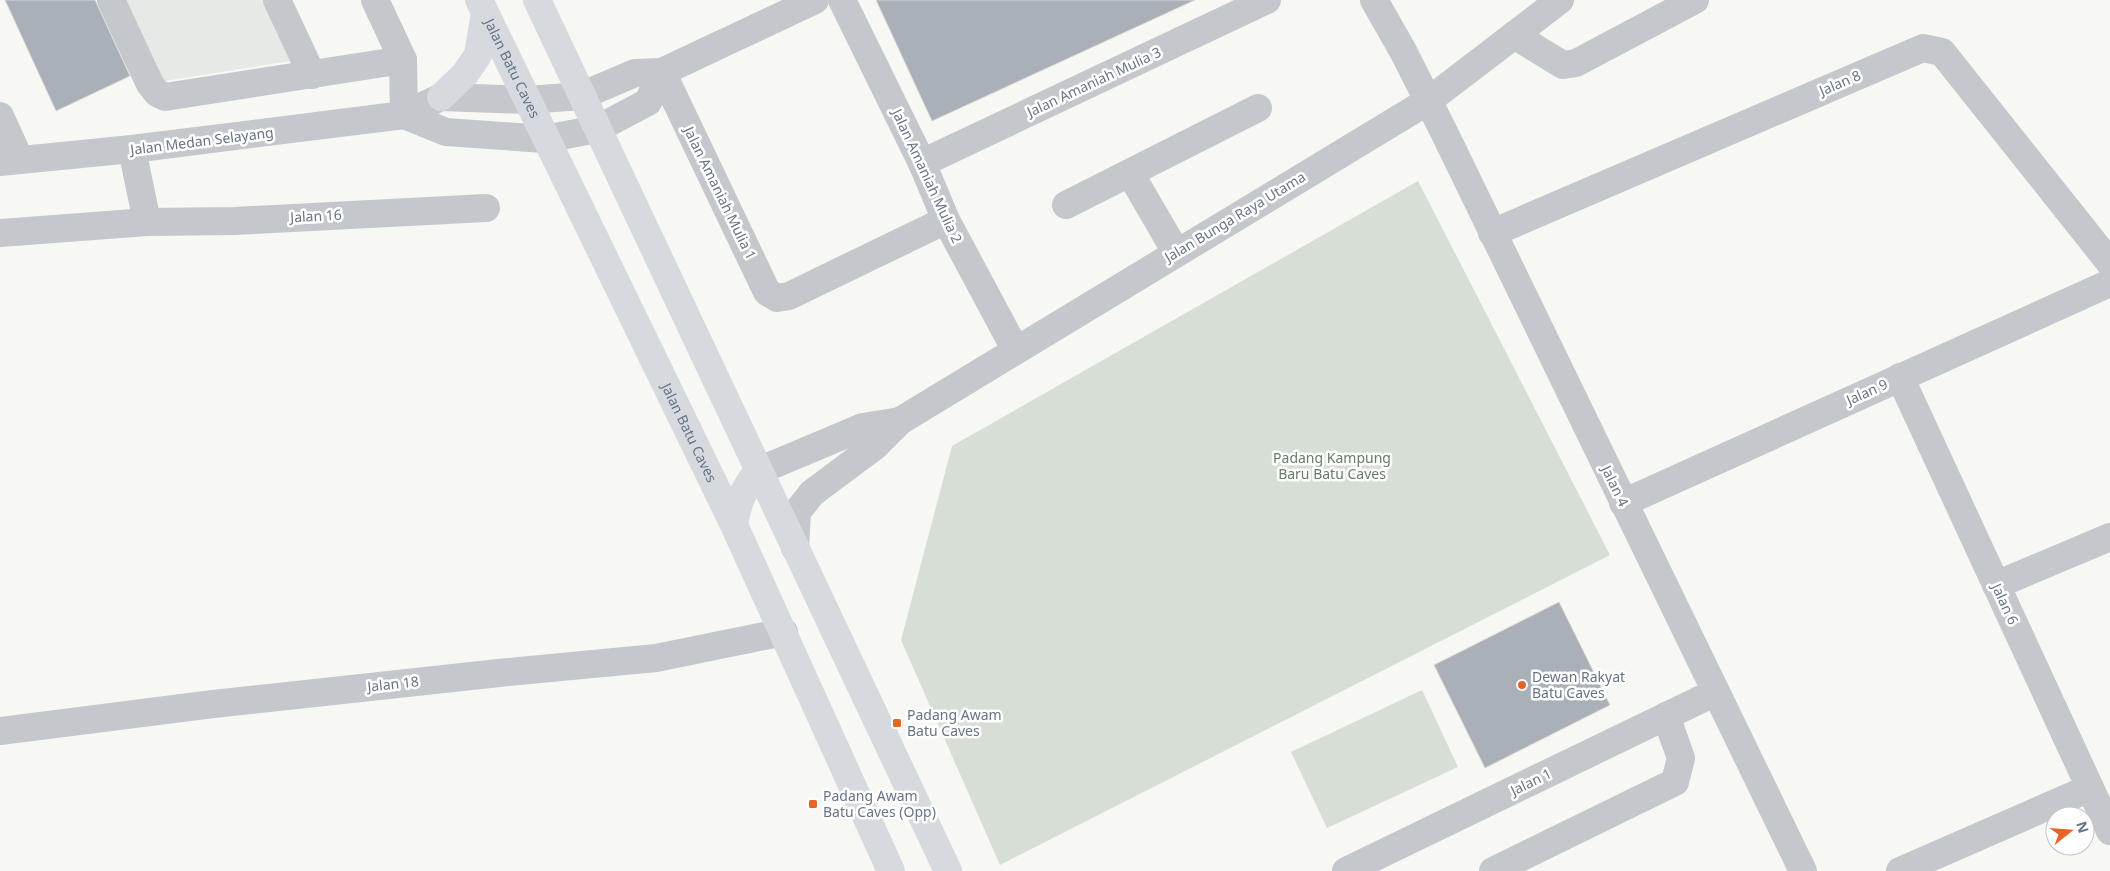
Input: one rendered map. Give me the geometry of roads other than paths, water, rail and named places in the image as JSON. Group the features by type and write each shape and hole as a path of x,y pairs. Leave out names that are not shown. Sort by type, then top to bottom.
{"main road":[{"path":"537,0 948,871"},
{"path":"441,97 465,74 478,55 482,6"},
{"name":"Jalan Batu Caves","path":"482,6 734,525 891,871"},
{"path":"734,525 738,503 746,486 758,471"}],"street":[{"path":"110,0 150,84 157,93 165,97 403,60"},
{"path":"277,0 312,75"},
{"path":"375,0 403,60 404,115"},
{"path":"662,72 815,0"},
{"name":"Jalan Amaniah Mulia 2","path":"842,0 922,163 946,220 1015,349"},
{"name":"Jalan Amaniah Mulia 3","path":"922,163 1267,0"},
{"name":"Jalan 4","path":"1374,0 1428,100 1803,871"},
{"name":"Jalan Bunga Raya Utama","path":"795,548 797,512 812,493 875,446 900,421 1015,349 1428,100 1560,0"},
{"path":"1514,35 1563,66 1576,63 1695,0"},
{"name":"Jalan 8","path":"1492,233 1923,48 1942,52 2110,263"},
{"name":"Jalan Medan Selayang","path":"10,161 132,150 404,115 441,97 528,100 581,96 634,73 662,72 648,102 597,129 545,139 446,132 404,115"},
{"name":"Jalan Amaniah Mulia 1","path":"662,72 767,292 777,298 789,296 946,220"},
{"path":"1066,206 1258,108"},
{"path":"0,116 10,161"},
{"path":"132,150 147,222"},
{"path":"1130,173 1176,252"},
{"name":"Jalan 16","path":"0,233 147,222 234,221 486,208"},
{"name":"Jalan 9","path":"1624,502 2110,283"},
{"name":"Jalan 6","path":"1900,377 2110,831"},
{"name":"Jalan Bunga Raya Utama","path":"758,471 863,427 900,421"},
{"path":"1996,585 2110,537"},
{"name":"Jalan 18","path":"0,731 213,704 656,658 784,632"},
{"name":"Jalan 1","path":"1346,871 1716,692"},
{"path":"1493,871 1675,782 1681,758 1666,716"},
{"path":"1900,871 2090,788"}],"place":[{"name":"Dewan Rakyat Batu Caves","path":"1522,685"},
{"name":"Padang Awam Batu Caves","path":"897,723"},
{"name":"Padang Awam Batu Caves (Opp)","path":"813,804"}],"park label":[{"name":"Padang Kampung Baru Batu Caves","path":"1332,466"}]}
